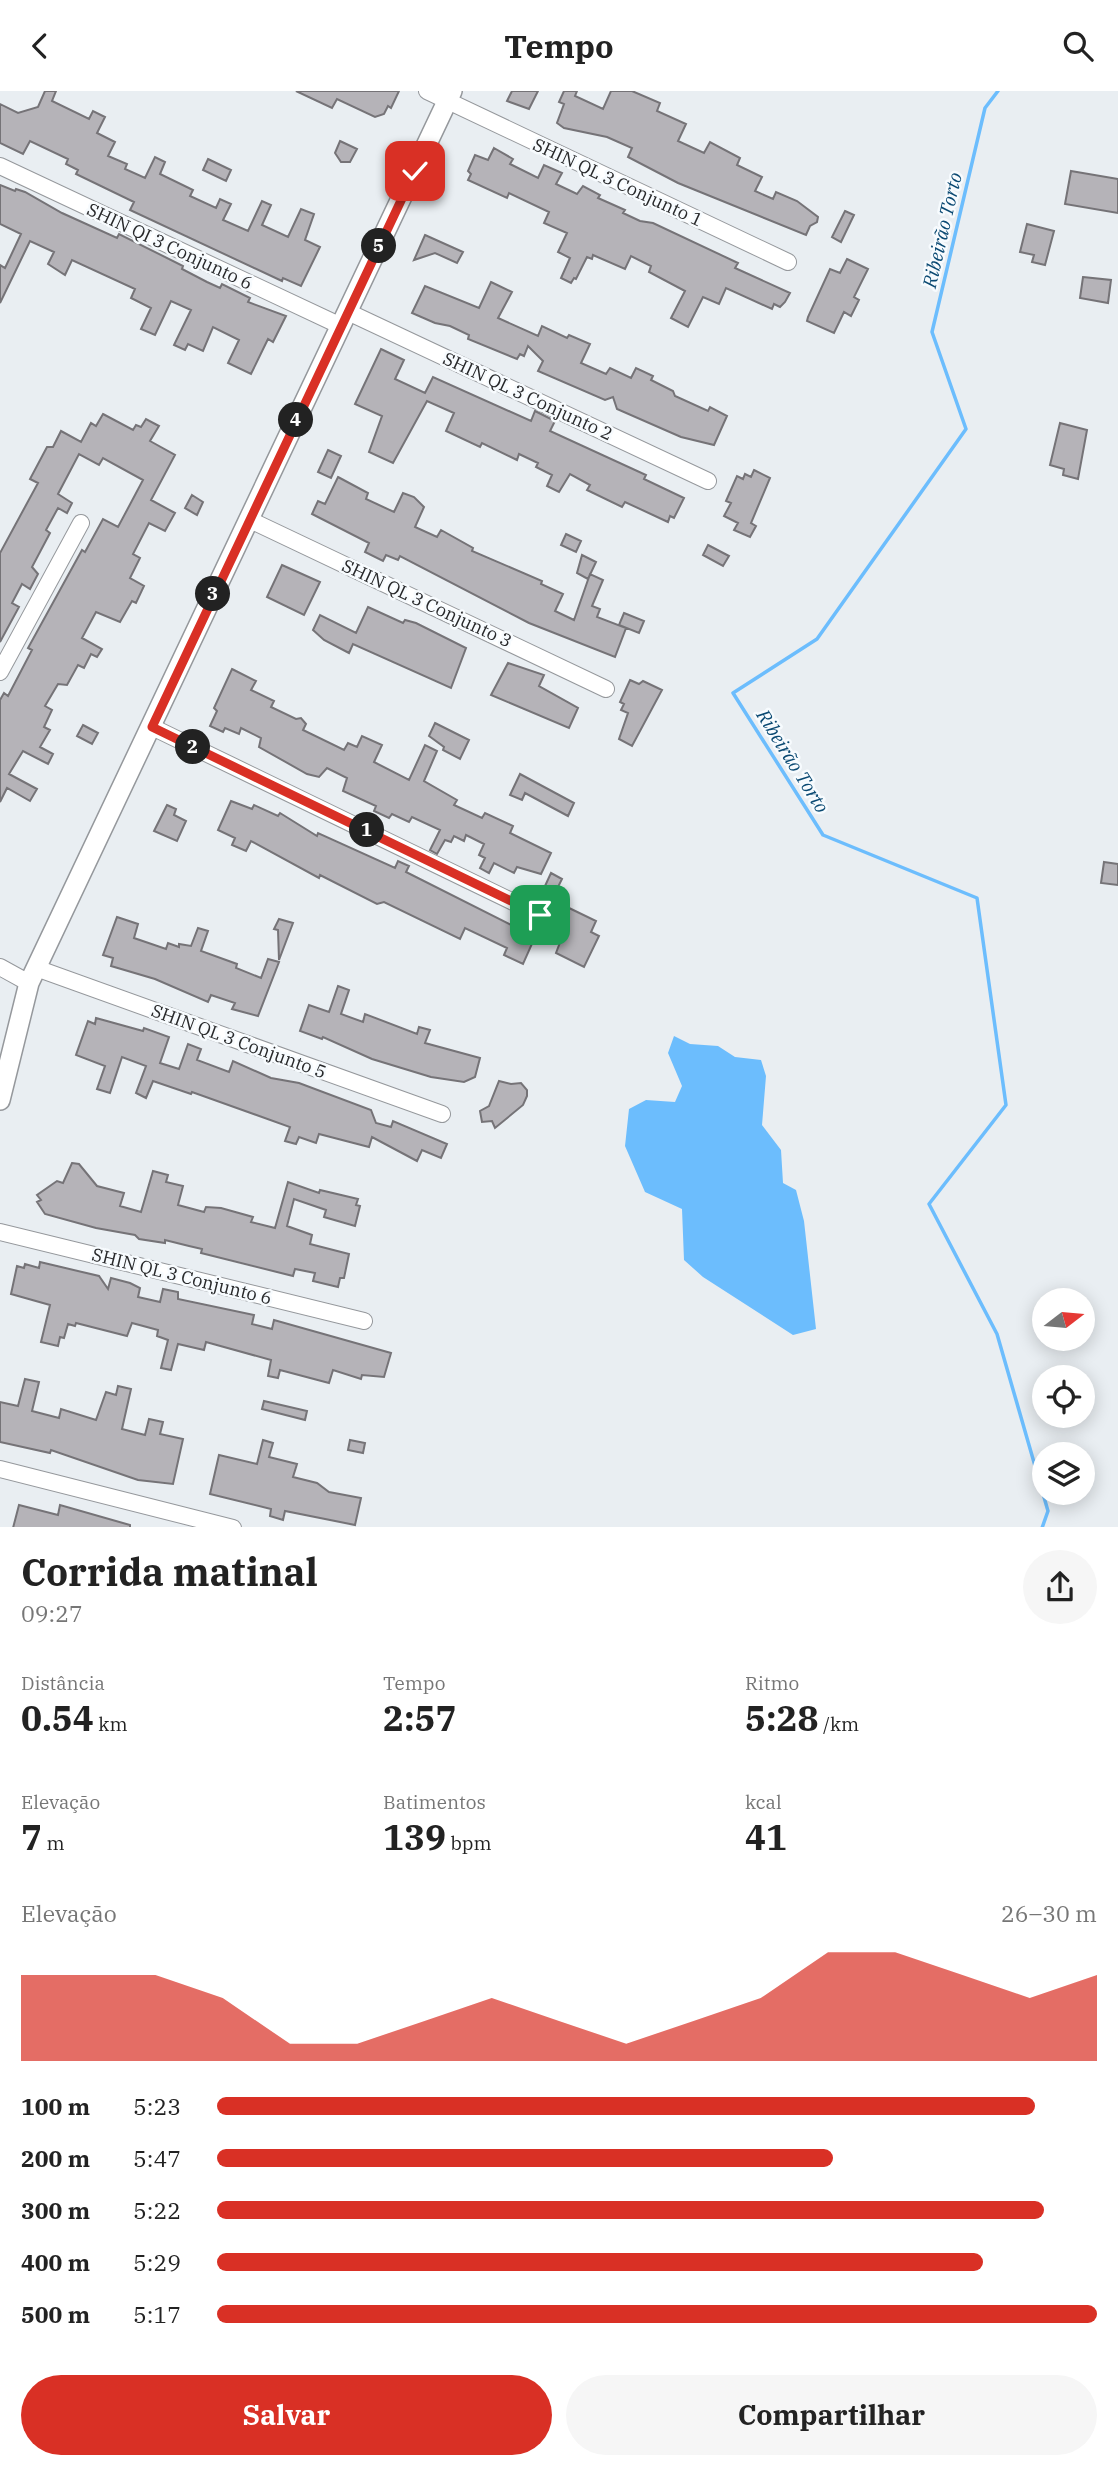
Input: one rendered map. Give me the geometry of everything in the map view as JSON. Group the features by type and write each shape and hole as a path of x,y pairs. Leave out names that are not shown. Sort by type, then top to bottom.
{"street":[{"name":"SHIN QL 3 Conjunto 1","path":"427,91 450,96 788,262"},
{"path":"0,1100 33,976 450,96"},
{"name":"SHIN QI 3 Conjunto 6","path":"0,166 345,319"},
{"name":"SHIN QL 3 Conjunto 2","path":"345,319 708,481"},
{"name":"SHIN QL 3 Conjunto 3","path":"248,519 606,689"},
{"path":"0,672 81,523"},
{"path":"152,727 540,915"},
{"name":"SHIN QL 3 Conjunto 5","path":"0,967 442,1114"},
{"name":"SHIN QL 3 Conjunto 6","path":"0,1232 364,1321"},
{"path":"0,1469 229,1527"}],"water":[{"path":"674,1036 690,1044 718,1046 735,1057 761,1060 766,1076 762,1125 781,1150 783,1183 796,1190 804,1221 816,1329 793,1335 703,1277 684,1260 682,1209 645,1192 625,1146 629,1109 646,1100 675,1102 682,1086 668,1053"}],"building":[{"path":"45,91 56,91 52,101 89,119 93,111 105,117 97,133 115,142 108,156 127,164 125,169 145,178 155,157 165,162 160,174 193,190 190,196 216,208 220,199 231,204 223,220 248,231 262,201 271,205 262,225 288,237 301,209 314,214 305,240 320,247 301,286 283,278 282,281 130,210 134,202 76,174 78,170 66,164 68,159 30,141 23,154 0,143 0,104 18,113 38,107"},
{"path":"296,91 399,91 391,108 388,106 384,114 375,117 337,99 332,108"},
{"path":"512,91 538,91 529,109 507,101"},
{"path":"564,91 577,91 575,96 603,109 611,91 632,91 660,103 657,111 686,124 678,141 704,153 710,142 740,158 737,165 762,177 755,191 773,199 776,192 797,201 818,217 817,222 810,226 806,235 678,183 628,157 632,148 607,137 564,128 557,123 564,104 559,102"},
{"path":"340,141 357,149 350,162 341,162 335,153"},
{"path":"494,148 513,159 510,164 538,178 544,165 562,173 556,184 577,194 583,186 600,195 598,198 625,210 623,213 640,221 653,223 738,263 735,268 790,293 780,307 774,304 772,309 726,288 719,304 703,297 688,327 671,318 685,291 649,272 651,266 631,256 625,269 593,255 592,259 587,257 576,279 571,283 561,278 570,258 558,252 567,233 544,223 549,212 509,193 507,198 468,180 471,174 468,171 475,155 488,160"},
{"path":"208,159 231,170 226,181 203,170"},
{"path":"1071,171 1118,179 1118,213 1065,204"},
{"path":"0,185 25,192 62,213 117,238 119,234 183,266 182,269 207,282 220,288 222,284 250,298 248,302 286,316 273,342 268,339 251,374 228,363 239,340 213,327 203,351 188,344 185,350 174,345 191,310 171,301 155,335 141,329 151,308 131,298 135,289 72,260 65,275 48,264 54,252 30,241 0,303 0,265 5,268 21,234 0,224"},
{"path":"845,211 854,215 841,242 832,237"},
{"path":"1027,224 1054,231 1045,265 1032,262 1034,255 1020,252"},
{"path":"425,235 463,252 457,263 435,253 414,260"},
{"path":"847,259 868,269 854,297 859,300 851,316 844,312 834,333 807,321 830,269 840,273"},
{"path":"1083,277 1111,280 1108,303 1080,298"},
{"path":"491,282 512,292 498,318 538,336 542,326 567,338 569,335 590,344 581,363 606,374 610,368 631,378 636,368 653,376 651,380 673,391 675,396 708,411 710,407 727,416 714,445 681,437 617,409 613,397 605,400 538,371 543,361 528,346 524,356 520,354 517,359 468,339 469,335 450,326 412,313 425,286 479,308"},
{"path":"381,349 404,360 395,379 425,393 433,377 531,421 535,411 555,421 550,431 646,475 644,479 684,498 674,518 670,516 668,522 625,502 622,507 587,490 590,485 570,474 559,492 547,486 552,475 536,467 538,463 519,454 517,460 482,443 480,447 446,431 454,413 427,401 393,463 369,452 382,416 355,404"},
{"path":"103,414 133,430 136,425 141,427 146,419 159,426 150,441 175,455 151,500 175,513 165,531 149,523 133,554 140,558 130,578 144,586 136,603 132,601 120,622 96,612 82,638 102,649 97,657 91,654 84,668 78,665 67,685 58,684 45,706 52,710 44,727 50,730 40,747 53,754 48,764 23,751 9,774 37,789 30,801 7,788 0,802 0,700 4,693 8,696 32,650 28,648 82,550 85,552 103,519 118,527 143,480 103,458 99,465 79,454 58,494 72,503 67,513 58,508 46,530 50,533 32,567 38,574 30,589 22,584 12,603 19,607 0,642 0,553 38,483 30,479 47,447 53,447 61,431 81,442 91,423 96,426"},
{"path":"1060,423 1087,430 1078,479 1063,475 1064,469 1050,465"},
{"path":"328,450 341,456 331,478 318,472"},
{"path":"754,470 770,478 751,523 756,526 750,537 734,530 738,523 724,516 731,503 726,501 737,476 743,479 745,474 751,477"},
{"path":"338,477 368,493 366,499 394,512 403,493 414,497 424,507 415,527 437,537 441,530 473,548 472,551 542,581 541,584 563,594 555,611 574,620 590,574 603,580 592,606 600,609 597,617 626,628 615,657 529,623 400,556 398,560 386,555 383,561 365,552 369,543 312,514 318,501 325,504"},
{"path":"192,495 203,502 197,515 185,508"},
{"path":"566,534 581,541 576,552 561,545"},
{"path":"708,545 729,556 723,566 703,555"},
{"path":"582,555 596,562 588,579 577,573"},
{"path":"282,565 320,582 304,615 267,597"},
{"path":"368,607 403,623 405,620 416,623 466,648 451,688 353,644 349,653 324,640 313,630 320,615 356,633"},
{"path":"624,613 644,621 639,633 619,625"},
{"path":"508,663 544,675 539,686 578,708 569,728 491,695"},
{"path":"232,669 256,681 251,690 274,701 271,707 296,719 301,718 306,724 303,730 344,750 348,743 357,747 362,736 382,745 374,762 409,780 425,745 437,751 424,781 457,800 454,805 482,818 485,813 513,826 510,833 551,853 541,874 517,867 514,873 494,863 489,873 480,868 485,858 479,855 484,844 466,835 464,841 454,836 451,842 445,840 437,854 430,850 440,830 412,817 409,822 392,814 389,818 374,811 376,806 343,791 347,778 327,768 319,777 307,774 259,747 261,738 241,728 239,734 225,728 223,732 210,726 217,711 214,708"},
{"path":"630,680 639,684 643,681 662,690 632,746 619,739 628,713 621,710 624,704 620,702"},
{"path":"435,723 469,740 460,759 443,750 444,747 429,736"},
{"path":"83,725 98,733 92,744 77,736"},
{"path":"520,774 574,803 568,816 525,793 522,800 510,795"},
{"path":"231,801 252,809 254,805 278,816 280,813 317,836 318,833 395,868 398,861 409,866 406,872 535,937 523,964 504,955 507,948 465,928 460,939 384,902 377,904 320,875 319,878 251,841 246,851 232,845 235,838 218,830"},
{"path":"167,805 176,809 174,815 186,821 177,841 154,831"},
{"path":"1104,862 1118,864 1118,885 1101,883"},
{"path":"551,873 562,879 556,891 545,886"},
{"path":"567,907 596,921 591,932 599,936 584,967 556,953 564,932 557,929"},
{"path":"117,917 138,924 134,938 166,949 168,943 179,947 179,944 191,946 198,928 208,931 201,951 237,964 236,968 261,978 268,959 279,962 258,1016 232,1009 235,1003 211,995 208,1002 155,979 111,966 113,958 103,955"},
{"path":"279,919 293,923 279,960 278,930 274,929"},
{"path":"338,986 349,990 341,1014 363,1022 365,1014 417,1034 419,1027 430,1030 425,1043 480,1058 475,1077 464,1082 431,1077 372,1059 323,1037 322,1039 300,1031 309,1005 329,1012"},
{"path":"96,1018 143,1031 144,1028 169,1037 160,1063 179,1069 188,1044 201,1049 197,1060 229,1072 233,1061 271,1078 299,1083 371,1110 376,1123 391,1127 393,1121 447,1144 441,1158 422,1150 417,1161 372,1137 369,1147 319,1134 316,1143 299,1137 296,1144 285,1141 290,1127 192,1092 191,1094 153,1081 146,1098 136,1093 146,1066 122,1057 110,1093 97,1089 105,1066 76,1055 88,1021 95,1024"},
{"path":"499,1081 521,1083 527,1090 527,1096 523,1105 495,1128 492,1121 482,1122 480,1111 489,1106"},
{"path":"72,1163 79,1164 97,1186 124,1193 120,1206 141,1212 153,1171 168,1175 166,1182 183,1186 178,1205 204,1212 206,1207 221,1208 253,1217 251,1222 275,1228 288,1182 319,1193 320,1190 358,1199 356,1205 360,1206 355,1226 324,1217 326,1210 294,1199 287,1226 312,1235 310,1244 349,1254 344,1278 340,1278 338,1287 313,1281 315,1273 295,1269 293,1276 201,1253 202,1249 165,1240 165,1243 139,1239 135,1235 45,1214 37,1202 41,1200 37,1195 57,1181 63,1183"},
{"path":"40,1262 99,1276 108,1289 111,1278 130,1283 140,1288 138,1297 160,1302 163,1289 178,1292 178,1299 254,1315 252,1324 272,1329 274,1320 391,1353 384,1377 362,1375 361,1379 333,1370 329,1383 280,1370 278,1378 268,1376 271,1360 206,1342 204,1350 178,1344 171,1370 161,1368 168,1340 157,1336 158,1330 132,1323 127,1336 76,1323 75,1326 68,1324 64,1338 60,1337 58,1346 41,1342 50,1305 11,1294 17,1266 24,1268 25,1264 39,1268"},
{"path":"25,1379 39,1382 32,1411 59,1418 61,1409 96,1420 106,1392 116,1395 118,1386 131,1389 122,1429 145,1435 149,1419 163,1422 160,1434 183,1439 173,1484 138,1480 51,1450 50,1453 0,1442 0,1402 18,1406"},
{"path":"264,1401 307,1411 305,1420 262,1409"},
{"path":"263,1440 273,1443 269,1457 297,1464 293,1477 317,1483 329,1492 361,1498 355,1525 285,1511 283,1520 270,1516 271,1509 210,1494 219,1455 257,1464"},
{"path":"350,1440 365,1443 363,1453 348,1450"},
{"path":"19,1505 58,1515 60,1505 130,1525 130,1527 13,1527"}],"waterway":[{"name":"Ribeirão Torto","path":"998,91 985,108 932,332 966,429 817,639 733,693 823,835 977,898 1006,1105 929,1204 997,1334 1048,1511 1042,1527"}],"route":[{"path":"415,171 248,519 152,727 540,915"}]}
